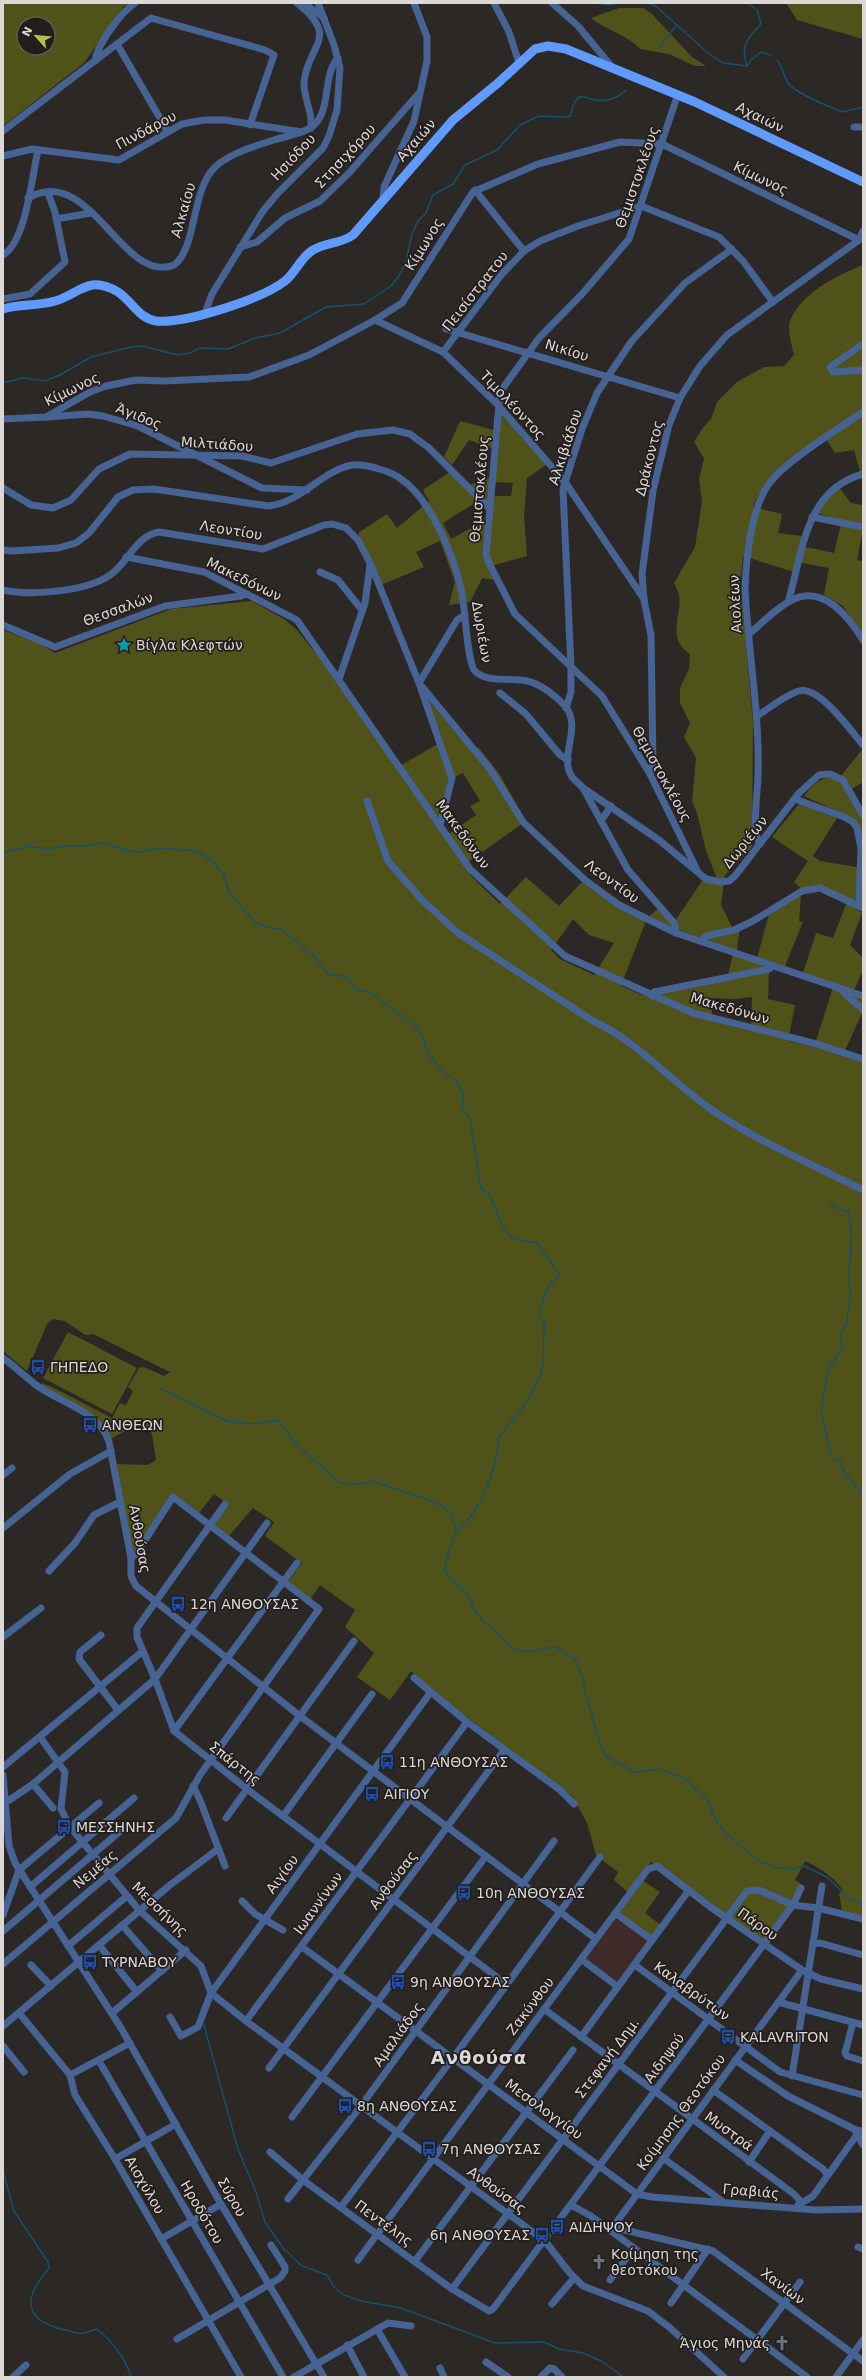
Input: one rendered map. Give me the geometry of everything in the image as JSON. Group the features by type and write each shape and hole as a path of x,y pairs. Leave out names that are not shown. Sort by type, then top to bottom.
{"main road":[{"name":"Αχαιών","path":"3,309 56,301 81,287 94,284 107,287 118,292 138,312 153,320 174,320 240,304 289,278 313,250 345,240 353,235 448,124 535,49 548,46 566,49 678,94 863,182"}],"street":[{"path":"94,61 98,50 123,13 135,3"},
{"path":"297,3 314,20 320,35 304,84 311,128 316,124 321,112 332,67 338,58"},
{"path":"304,3 324,18"},
{"name":"Ησιόδου","path":"205,313 212,294 268,204 327,141 338,103 340,84 338,58 318,3"},
{"path":"383,201 384,187 414,121 426,61 427,37 414,3"},
{"path":"494,3 509,32 519,63"},
{"path":"552,3 578,26 613,69"},
{"path":"3,131 146,20 154,18 265,50 274,55 250,125"},
{"path":"117,44 168,132"},
{"name":"Στησιχόρου","path":"240,247 257,242 284,218 320,201 349,172 419,93"},
{"name":"Θεμιστοκλέους","path":"678,94 629,239 583,293 527,352 500,392 490,510 488,561 507,601 515,614 602,696 650,774 698,872"},
{"name":"Πινδάρου","path":"3,156 24,150 38,150 117,160 186,123 204,120 225,120 301,132"},
{"path":"854,127 863,127"},
{"name":"Αλκαίου","path":"28,198 48,193 72,198 91,213 145,263 158,268 171,266 179,260 184,252 198,194 205,180 215,166 231,156 311,128"},
{"name":"Κίμωνος","path":"3,419 46,417 94,390 125,382 245,377 262,374 319,351 375,320 405,299 475,190 538,164 610,145 625,142 662,144 859,240"},
{"path":"3,255 12,248 18,239 38,150"},
{"path":"475,190 524,251"},
{"path":"3,299 30,294 64,264 65,257 48,193"},
{"path":"641,206 719,238 732,249 773,302"},
{"name":"Πεισίστρατου","path":"443,352 460,332 502,274 524,251 540,241 578,226 641,206"},
{"path":"56,219 91,213"},
{"path":"859,240 863,231"},
{"name":"Δράκοντος","path":"650,774 653,764 651,635 644,600 642,574 653,491 660,455 680,398 700,366 728,335 859,240"},
{"name":"Αλκιβιάδου","path":"566,708 571,692 571,667 563,501 565,482 584,422 607,376 632,342 684,283 732,249"},
{"name":"Τιμολέοντος","path":"375,320 443,352 498,405 565,482 644,600"},
{"name":"Νικίου","path":"446,329 680,398"},
{"path":"863,344 830,365 830,369 839,372 863,370"},
{"name":"Αιολέων","path":"760,844 756,832 758,773 757,716 745,594 746,568 751,535 764,491 778,474 863,412"},
{"name":"Άγιδος","path":"46,417 100,415 138,426 262,488 308,490"},
{"name":"Μιλτιάδου","path":"3,488 31,506 53,508 71,500 96,472 122,456 134,453 249,457 271,463 365,432 398,430 410,434 429,448 490,510"},
{"name":"Δωριέων","path":"3,550 12,551 43,549 76,543 89,533 118,497 133,490 154,489 268,506 285,503 308,490 336,471 352,465 364,465 380,469 405,482 430,513 446,542 460,582 472,666 477,673 486,677 534,683 566,708 572,724 568,760 572,778 583,788 659,840 698,872 713,882 729,881 738,873 795,799 816,776 826,773 834,774 845,782 863,815"},
{"path":"788,602 812,517 826,495 846,481 863,474"},
{"path":"812,517 863,527"},
{"name":"Λεοντίου","path":"3,590 36,594 79,586 110,575 143,539 159,532 263,549 318,527 332,524 346,528 352,534 371,565 420,683 452,778 440,826"},
{"name":"Μακεδόνων","path":"126,557 200,571 297,620 476,876 564,956 693,1013 816,1044 863,1059"},
{"path":"339,679 362,610 371,565"},
{"path":"320,572 338,580 362,610"},
{"name":"Θεσσαλών","path":"3,625 55,647 165,606 247,594"},
{"path":"749,634 788,602 799,597 808,596 825,600 844,614 863,640"},
{"path":"420,683 457,620 465,615"},
{"name":"Λεοντίου","path":"420,683 490,769 523,822 585,880 619,905 676,933 863,996"},
{"path":"757,716 796,692 809,690 820,696 863,745"},
{"path":"500,693 526,714 560,755 568,760"},
{"path":"583,788 628,870 675,924 676,933"},
{"path":"701,941 706,936 734,930 753,921 802,891 820,888 861,906 861,848 860,836 856,827 844,817 795,799"},
{"path":"367,800 388,861 422,900 458,933 593,1021 613,1030 638,1047 653,1062 717,1113 790,1156 863,1190"},
{"path":"601,821 611,806"},
{"path":"652,996 654,992 769,969 773,966"},
{"path":"841,989 863,1009"},
{"name":"Ανθούσας","path":"3,1358 38,1386 94,1420 106,1434 111,1451 131,1558 133,1581 140,1590 300,1716 448,1827 269,2068"},
{"path":"3,1528 70,1474 111,1451"},
{"path":"3,1475 12,1468"},
{"path":"131,1558 136,1554 173,1497 283,1582"},
{"path":"49,1571 75,1543 94,1515 120,1502"},
{"path":"174,1731 156,1679 137,1637 137,1628 224,1504"},
{"path":"5,1803 33,1784 58,1761 156,1679 267,1523"},
{"path":"174,1731 297,1563"},
{"name":"Νεμέας","path":"3,1964 176,1818 193,1786 319,1609 283,1582"},
{"path":"3,1637 41,1608"},
{"path":"100,1635 79,1655 79,1659 118,1710"},
{"path":"226,1818 354,1641"},
{"path":"3,1767 143,1651"},
{"path":"414,1678 430,1693 467,1722 560,1790 574,1804"},
{"name":"Αιγίου","path":"170,2016 178,2034 184,2036 193,2032 198,2026 211,1993 430,1693"},
{"path":"282,1816 372,1694"},
{"name":"Ιωαννίνων","path":"246,2021 467,1722"},
{"name":"Σπάρτης","path":"174,1731 282,1816 395,1900"},
{"name":"Μεσσήνης","path":"40,1737 65,1772 61,1809 70,1827 140,1911 186,1950 201,1966 211,1993"},
{"path":"504,1750 448,1827 596,1939"},
{"name":"Σύρου","path":"3,1775 6,1848 112,2013 221,2204 324,2377"},
{"path":"33,1784 53,1808"},
{"path":"193,1786 200,1800 225,1866"},
{"path":"30,1887 134,1798"},
{"path":"3,1915 19,1870 99,1803"},
{"path":"3,1931 125,1827"},
{"name":"Αμαλιάδος","path":"288,2199 361,2106 554,1841"},
{"path":"3,2026 122,1925 218,1849"},
{"path":"292,2117 486,1856"},
{"path":"341,2207 398,2133 600,1857"},
{"name":"Πάρου","path":"648,1869 657,1866 727,1918 805,1972 863,1990"},
{"name":"Ζακύνθου","path":"358,2260 648,1869"},
{"path":"792,2076 802,2009 805,1972 813,1944 822,1886"},
{"name":"Αιδηψού","path":"486,2311 493,2310 545,2241 793,1905 801,1888"},
{"name":"Στεφανή Δημ.","path":"452,2288 747,1890 750,1889 765,1892 793,1905"},
{"path":"581,2037 689,1890"},
{"path":"68,1946 127,1896"},
{"path":"395,1900 506,1984"},
{"path":"242,1901 247,1907 264,1920 283,1930"},
{"path":"793,1905 818,1908 863,1919"},
{"path":"615,1913 652,1940"},
{"path":"122,1925 162,1971"},
{"path":"813,1944 820,1943 863,1955"},
{"path":"100,1945 137,1992"},
{"path":"302,1947 378,2003"},
{"path":"112,2013 186,1950"},
{"path":"581,1959 618,1987"},
{"path":"31,1965 51,1986"},
{"name":"Καλαβρύτων","path":"634,1965 780,2072 863,2095"},
{"name":"Κοίμησης Θεοτόκου","path":"611,2229 778,2002 805,1972"},
{"name":"Ανθούσας","path":"211,1993 322,2078 545,2241 574,2278 593,2291 648,2311 669,2327 724,2377"},
{"path":"778,2002 863,2026"},
{"name":"Μεσολογγίου","path":"378,2003 637,2194"},
{"name":"Μυστρά","path":"544,2009 691,2120 794,2194 802,2203"},
{"name":"Αισχύλου","path":"19,2013 70,2075 75,2095 115,2159 241,2377"},
{"path":"853,2022 846,2049 847,2056 863,2061"},
{"path":"70,2075 130,2043"},
{"path":"3,2046 24,2072"},
{"path":"415,2261 574,2050"},
{"name":"Ηροδότου","path":"99,2060 145,2142 283,2377"},
{"path":"736,2060 788,2096 858,2132 863,2144"},
{"path":"713,2090 828,2175"},
{"path":"115,2159 176,2124"},
{"path":"748,2162 770,2132"},
{"path":"795,2208 813,2196 858,2132"},
{"name":"Πεντέλης","path":"270,2152 303,2180 486,2311"},
{"path":"663,2158 722,2201"},
{"name":"Γραβιάς","path":"637,2194 652,2197 722,2201 816,2210 863,2209"},
{"path":"161,2239 221,2204"},
{"path":"571,2206 586,2213 611,2229 683,2286 806,2377"},
{"name":"Χανίων","path":"611,2229 682,2242 708,2249 718,2254 863,2361"},
{"path":"177,2339 280,2278 285,2271 271,2245"},
{"path":"610,2280 634,2248"},
{"path":"671,2304 708,2249"},
{"path":"552,2304 574,2278"},
{"path":"743,2359 800,2282"},
{"path":"294,2377 347,2345 388,2323 411,2326"},
{"path":"377,2329 405,2377"},
{"path":"836,2377 863,2340"},
{"path":"347,2345 364,2377"},
{"path":"486,2362 508,2377"},
{"path":"12,2377 26,2365"},
{"path":"440,2368 444,2377"},
{"path":"541,2377 550,2368 554,2369 562,2377"}],"shaded area":[{"path":"3,3 129,3 123,7 84,63 3,126"},
{"path":"786,3 863,3 863,39 797,20"},
{"path":"619,8 643,8 651,13 692,57 706,66 695,66 669,54 640,49 631,41 591,18"},
{"path":"863,265 863,471 860,471 854,450 835,453 824,436 792,457 773,474 759,494 753,507 782,514 778,533 802,536 801,546 834,553 842,520 816,513 828,496 840,489 851,503 863,505 863,530 857,560 863,561 863,635 843,606 824,595 829,568 797,562 794,572 743,556 740,581 753,721 752,847 725,875 721,905 734,931 740,928 736,956 756,962 769,914 801,894 799,921 803,922 785,966 772,964 769,973 768,999 795,1005 788,1041 814,1047 834,984 803,973 816,933 833,938 847,902 862,913 850,945 863,958 863,970 852,995 863,999 863,1011 843,1055 863,1062 863,1916 842,1910 839,1894 843,1890 826,1873 805,1861 795,1880 801,1884 793,1901 764,1941 708,1904 651,1862 639,1878 660,1892 645,1913 662,1926 653,1939 619,1914 632,1896 614,1880 618,1872 596,1855 587,1823 572,1796 432,1691 411,1671 390,1700 357,1677 374,1653 345,1627 355,1610 320,1585 310,1600 288,1582 302,1563 265,1536 274,1522 253,1508 228,1537 213,1523 228,1504 214,1494 199,1513 176,1495 171,1496 132,1554 116,1464 148,1465 156,1460 152,1434 143,1421 110,1439 104,1427 41,1384 42,1383 52,1387 112,1418 120,1403 126,1405 133,1391 128,1387 139,1368 144,1367 164,1376 170,1372 93,1334 85,1335 65,1321 53,1319 47,1324 27,1371 3,1351 3,630 38,643 55,653 171,609 252,601 284,619 297,630 334,676 398,767 443,741 427,699 473,753 479,748 500,775 526,821 464,865 472,877 500,904 526,877 559,906 582,882 593,890 597,885 621,904 647,918 658,909 673,924 706,875 718,881 706,851 697,813 692,801 696,758 684,737 690,723 680,703 680,688 689,669 690,654 678,641 677,625 680,602 679,594 674,583 695,547 702,502 699,479 704,458 694,442 702,429 711,419 717,402 737,382 764,367 784,366 794,355 789,325 795,311 811,293 831,280","holes":["463,773 480,801 470,806 476,815 446,836 438,824 448,780","647,918 734,950 727,979 642,995 621,986","573,919 589,935 614,943 594,975 560,959 551,950","752,997 751,1031 711,1021 713,998 734,999"]},
{"path":"497,406 550,462 527,478 524,517 527,556 488,567 494,580 482,578 470,602 449,605 455,582 440,541 416,552 424,567 381,585 358,533 387,514 397,528 429,501 423,490 451,471 465,487 494,476 497,450 469,440 452,465 444,457 460,421 494,430","holes":["491,482 513,483 511,496 490,496","478,501 488,512 488,519 451,539 443,523"]},
{"path":"863,749 863,782 847,792 863,820 863,874 855,901 828,889 801,888 794,882 808,861 772,837 799,804 837,818 813,856 820,861 862,868 854,819 804,796 819,781 828,778 840,780 843,773"},
{"path":"68,1332 137,1368 112,1414 43,1378"},
{"path":"616,1918 648,1941 617,1984 585,1960"}],"waterway":[{"path":"596,3 610,5 617,3"},
{"path":"649,3 657,7 708,53 723,63 747,66 751,60 761,52 771,55"},
{"path":"747,3 757,10 761,24 746,43 744,53 747,66"},
{"path":"659,47 676,26"},
{"path":"777,60 788,83 805,95 843,112 863,107"},
{"path":"3,383 23,378 45,381 60,375 91,357 131,347 142,346 178,355 190,353 200,348 228,349 255,338 280,333 326,307 364,304 391,286 399,276 406,261 412,234 418,221 426,213 433,195 453,184 465,165 497,150 520,125 539,116 570,116 574,103 579,97 593,100 608,100 626,90"},
{"path":"3,853 29,846 36,848 55,848 65,846 89,846 100,842 126,850 141,852 159,848 195,851 210,859 223,873 230,894 255,922 266,927 281,929 313,955 328,974 347,977 356,990 369,992 415,1025 424,1039 426,1051 442,1071 456,1081 463,1092 462,1108 470,1119 481,1189 489,1193 503,1228 513,1238 537,1243 560,1275 549,1285 539,1312 545,1325 544,1360 540,1375 531,1395 498,1438 497,1456 483,1496 470,1518 456,1533 450,1547 444,1571 468,1595 473,1607 483,1621 495,1630 512,1649 527,1652 553,1647 560,1649 575,1659 583,1678 586,1695 602,1750 607,1757 634,1772 659,1769 684,1778 707,1799 716,1821 729,1836 760,1862 775,1867 793,1869 804,1866 827,1877 849,1898 863,1905"},
{"path":"830,1202 834,1207 848,1212 850,1220 850,1301 847,1314 848,1320 841,1334 842,1348 828,1369 821,1413 832,1459 841,1461 846,1475 863,1494"},
{"path":"161,1389 229,1422 255,1424 277,1420 298,1446 339,1483 359,1484 371,1481 427,1499 444,1507 451,1514 457,1532"},
{"path":"204,2025 238,2149 256,2192 265,2222 283,2248 302,2266 327,2275 334,2287 344,2295 361,2301 401,2308 495,2343 544,2342 559,2349 583,2353 601,2361 624,2377"},
{"path":"3,2171 14,2211 48,2262 49,2268 35,2287 32,2296 31,2304 33,2312 39,2319 48,2324 76,2333 86,2333 97,2329 118,2351 126,2364 131,2377"}],"place":[{"name":"Βίγλα Κλεφτών","path":"124,645"},
{"name":"ΓΗΠΕΔΟ","path":"38,1367"},
{"name":"ΑΝΘΕΩΝ","path":"90,1425"},
{"name":"12η ΑΝΘΟΥΣΑΣ","path":"178,1604"},
{"name":"11η ΑΝΘΟΥΣΑΣ","path":"387,1762"},
{"name":"ΑΙΓΙΟΥ","path":"372,1794"},
{"name":"ΜΕΣΣΗΝΗΣ","path":"64,1827"},
{"name":"10η ΑΝΘΟΥΣΑΣ","path":"464,1893"},
{"name":"ΤΥΡΝΑΒΟΥ","path":"90,1962"},
{"name":"9η ΑΝΘΟΥΣΑΣ","path":"398,1982"},
{"name":"KALAVRITON","path":"728,2037"},
{"name":"8η ΑΝΘΟΥΣΑΣ","path":"345,2106"},
{"name":"7η ΑΝΘΟΥΣΑΣ","path":"429,2149"},
{"name":"ΑΙΔΗΨΟΥ","path":"557,2227"},
{"name":"6η ΑΝΘΟΥΣΑΣ","path":"542,2235"},
{"name":"Κοίμηση της θεοτόκου","path":"599,2262"},
{"name":"Άγιος Μηνάς","path":"782,2343"}],"district":[{"name":"Ανθούσα","path":"479,2057"}]}
